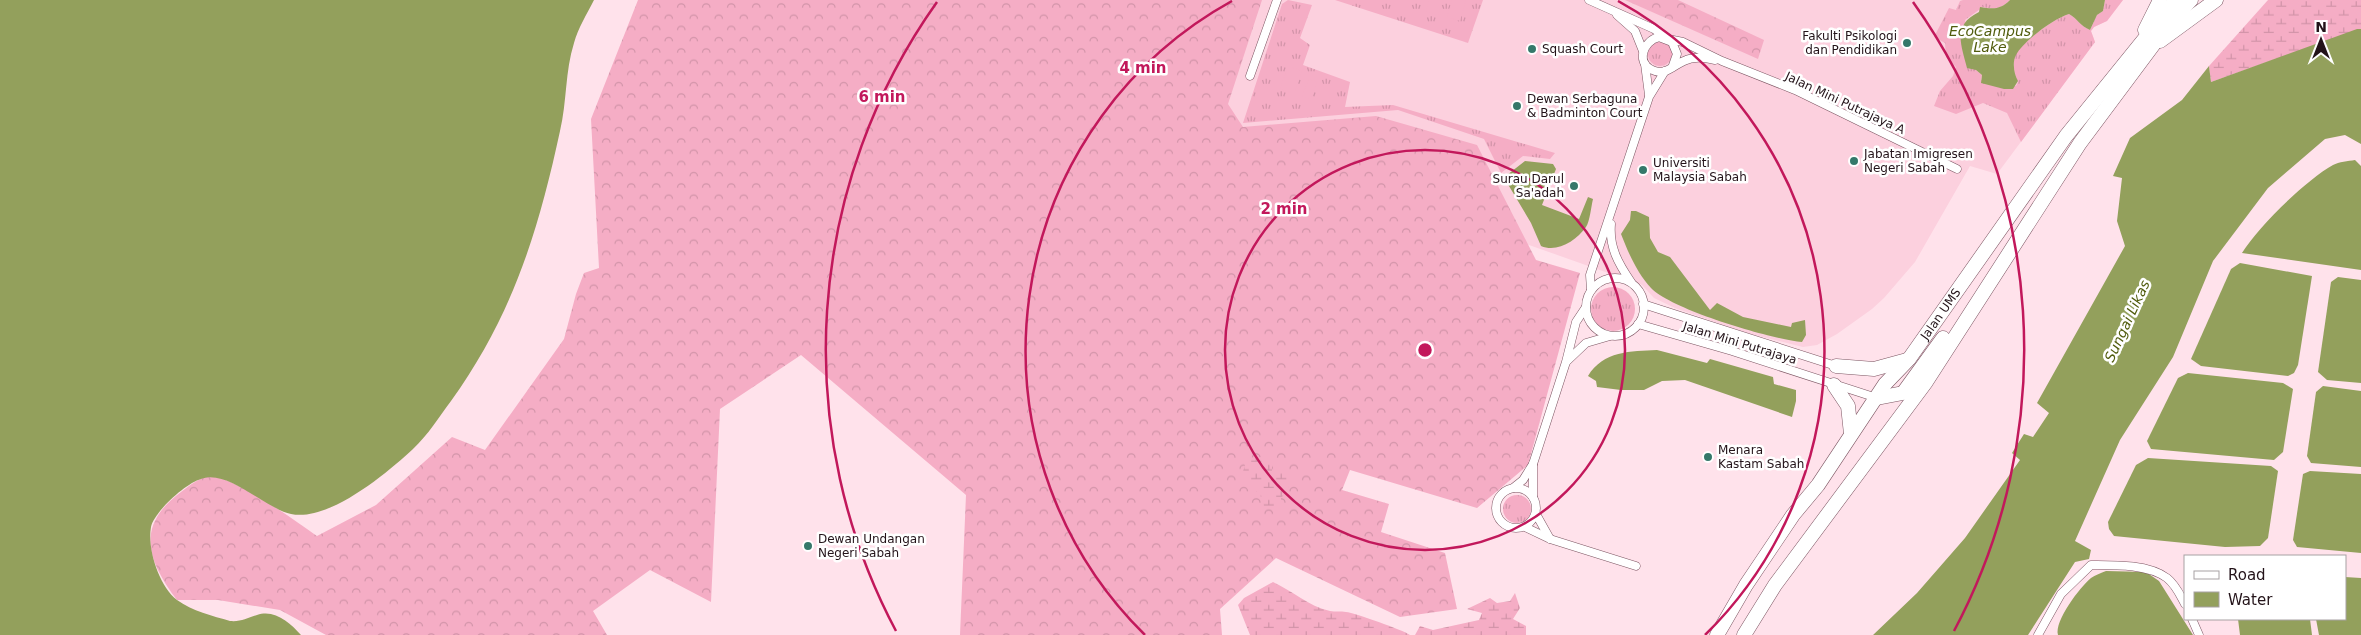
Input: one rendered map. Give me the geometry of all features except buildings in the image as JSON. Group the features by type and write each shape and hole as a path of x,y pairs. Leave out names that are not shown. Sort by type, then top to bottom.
{"highway":[{"path":"2145,45 2154,8 2160,0"},
{"name":"Jalan UMS","path":"1744,635 1775,585 1926,382 2080,143 2114,100 2145,45 2176,0"},
{"name":"Jalan UMS","path":"1717,635 1755,571 1793,515 1818,485 1885,384 1909,359 2066,136 2145,45 2190,0"},
{"path":"2145,45 2216,0"},
{"path":"1877,398 1903,393 1945,335 1970,311"},
{"path":"1836,366 1874,368 1909,359"},
{"path":"1834,385 1848,406 1851,434"}],"street":[{"path":"1250,76 1277,0"},
{"path":"1525,527 1532,522 1536,514 1537,508 1533,496 1534,464 1566,362 1576,322 1586,307 1591,290 1590,275 1650,96 1677,54 1674,45 1654,30 1589,0"},
{"path":"1614,12 1635,31 1643,51 1650,96"},
{"path":"1643,51 1647,43 1654,38 1668,39 1683,42 1722,61"},
{"path":"1646,64 1652,70 1669,69 1685,60 1701,57 1722,61"},
{"name":"Jalan Mini Putrajaya A","path":"1722,61 1795,90 1957,168"},
{"path":"1566,362 1586,343 1624,334 1638,324 1643,313 1641,295 1620,267 1611,243 1612,212"},
{"path":"1591,290 1600,282 1612,278 1624,280 1634,286"},
{"name":"Jalan Mini Putrajaya","path":"1643,304 1836,366"},
{"path":"1586,307 1588,319 1595,328 1612,336"},
{"name":"Jalan Mini Putrajaya","path":"1638,324 1732,351 1877,398"},
{"path":"1534,464 1523,480 1513,488 1503,492 1497,501 1498,517 1510,528 1525,527 1550,539 1636,566"},
{"path":"1513,488 1524,489 1533,496"},
{"path":"1536,514 1550,539"},
{"path":"2038,635 2061,594 2091,565 2114,565 2157,572 2177,588 2184,602"},
{"path":"2192,620 2199,635"}],"shaded area":[{"name":"Universiti Malaysia Sabah","path":"838,0 2123,0 2107,21 2094,27 2091,31 2095,42 1997,174 1970,166 1915,262 1884,298 1837,334 1817,345 1803,347 1747,333 1675,308 1654,298 1642,285"}],"green space":[{"path":"638,0 1262,0 1228,104 1243,127 1376,116 1477,145 1536,260 1580,273 1528,465 1477,508 1350,470 1342,490 1389,504 1381,532 1445,553 1457,609 1400,617 1276,558 1220,609 1222,635 960,635 966,495 801,355 720,409 711,602 650,570 593,611 607,635 326,635 280,610 218,600 177,600 166,585 153,557 150,543 152,530 157,517 167,504 181,492 205,477 226,480 253,493 317,536 376,505 452,437 485,450 564,339 576,294 584,273 599,268 591,119"},
{"path":"1288,0 1312,5 1300,38 1310,45 1303,65 1350,82 1345,107 1393,105 1555,153 1550,159 1523,156 1501,173 1484,139 1398,110 1243,123 1282,4"},
{"path":"1335,0 1483,0 1468,43"},
{"path":"1429,0 1443,0 1438,15 1426,11"},
{"path":"1452,0 1466,0 1460,21 1447,17"},
{"path":"1625,0 1678,0 1764,40 1758,59"},
{"path":"2010,0 1998,8 1983,7 1965,20 1976,70 1982,75 1981,80 2016,86 2018,82 2014,68 2015,55 2032,37 2056,20 2069,14 2090,30 2097,15 2103,11 2105,0 2123,0 2107,21 2094,27 2091,31 2095,42 2021,142 2007,113 1983,103 1956,114 1934,106 1940,91 1953,76 1956,67 1946,57 1945,43 1934,37 1949,8 1956,10 1960,1"},
{"path":"2268,0 2361,0 2361,29 2211,82 2209,66"},
{"path":"1660,42 1668,46 1672,54 1668,62 1660,66 1652,62 1648,54 1652,46"},
{"path":"1288,66 1302,71 1294,94 1280,89"},
{"path":"1309,79 1317,82 1311,99 1302,96"},
{"path":"1609,287 1617,287 1629,293 1635,309 1629,325 1617,331 1609,331 1597,325 1591,313 1591,305 1597,293"},
{"path":"1265,457 1272,463 1272,476 1283,472 1289,478 1288,487 1281,498 1281,504 1276,504 1273,509 1264,507 1260,494 1244,481 1242,474 1245,466 1242,458"},
{"path":"1517,495 1527,499 1531,509 1527,519 1517,523 1507,519 1503,509 1507,499"},
{"path":"1273,582 1322,609 1359,615 1410,635 1250,635 1238,605 1244,598"},
{"path":"1515,593 1520,608 1513,619 1526,626 1526,635 1415,635 1420,626 1433,630 1479,620 1482,613 1467,609 1490,598 1497,603 1510,601"}],"water":[{"path":"0,0 594,0 578,32 571,54 562,120 552,168 532,239 520,272 491,337 451,401 424,438 402,459 373,482 357,493 322,511 291,514 269,505 234,484 212,477 201,479 187,486 164,506 153,521 150,536 156,566 165,586 177,600 196,610 230,621 270,614 282,618 301,635 0,635"},
{"name":"EcoCampus Lake","path":"2010,0 2105,0 2103,11 2097,15 2090,30 2069,14 2056,20 2025,43 2014,61 2015,75 2018,81 2013,89 2004,89 1981,83 1982,75 1976,70 1967,68 1961,36 1965,23 1970,17 1979,12 1980,7 1996,8 2003,6"},
{"name":"Sungai Likas","path":"2361,29 2361,144 2345,135 2325,139 2268,188 2213,261 2173,357 2120,440 2075,541 2091,550 2089,559 2075,562 2028,635 1873,635 1917,593 1965,538 2020,460 2012,453 2024,434 2033,437 2049,413 2037,403 2125,246 2117,221 2122,178 2113,176 2130,138 2182,100 2209,66 2211,82"},
{"path":"2355,160 2361,166 2361,270 2242,253 2259,230 2310,181 2333,165"},
{"path":"1525,161 1553,164 1556,169 1542,205 1579,219 1588,197 1593,199 1586,227 1572,241 1560,247 1547,248 1541,246 1531,223 1506,181 1507,175"},
{"path":"1631,211 1636,211 1649,217 1650,238 1658,252 1670,257 1710,310 1717,303 1743,317 1791,327 1792,323 1805,320 1806,335 1802,342 1787,340 1723,322 1662,297 1651,288 1637,269 1621,234 1630,220"},
{"path":"2240,263 2312,276 2298,365 2294,373 2288,376 2201,366 2191,359 2231,269"},
{"path":"2338,277 2361,280 2361,383 2327,380 2318,372 2331,282"},
{"path":"1657,350 1707,363 1710,359 1773,377 1774,384 1796,390 1796,401 1792,417 1685,380 1662,381 1644,390 1621,390 1597,387 1596,381 1588,376 1594,368 1610,357 1628,352"},
{"path":"2188,373 2283,383 2293,389 2283,452 2274,460 2151,449 2147,441 2178,378"},
{"path":"2323,386 2361,391 2361,467 2311,463 2307,456 2316,392"},
{"path":"2148,458 2271,466 2278,471 2268,538 2260,546 2225,547 2114,536 2109,529 2108,522 2136,465"},
{"path":"2310,471 2361,474 2361,553 2297,547 2293,540 2303,474"},
{"path":"2106,571 2146,572 2159,581 2193,635 2058,635 2060,621 2075,596 2091,578"},
{"path":"2346,577 2361,578 2361,635 2319,635 2316,620 2346,620"},
{"path":"2238,620 2310,620 2312,635 2240,635"}],"place":[{"name":"Fakulti Psikologi dan Pendidikan","path":"1907,43"},
{"name":"Squash Court","path":"1532,49"},
{"name":"Dewan Serbaguna & Badminton Court","path":"1517,106"},
{"name":"Jabatan Imigresen Negeri Sabah","path":"1854,161"},
{"name":"Universiti Malaysia Sabah","path":"1643,170"},
{"name":"Surau Darul Sa'adah","path":"1574,186"},
{"name":"Menara Kastam Sabah","path":"1708,457"},
{"name":"Dewan Undangan Negeri Sabah","path":"808,546"}]}
